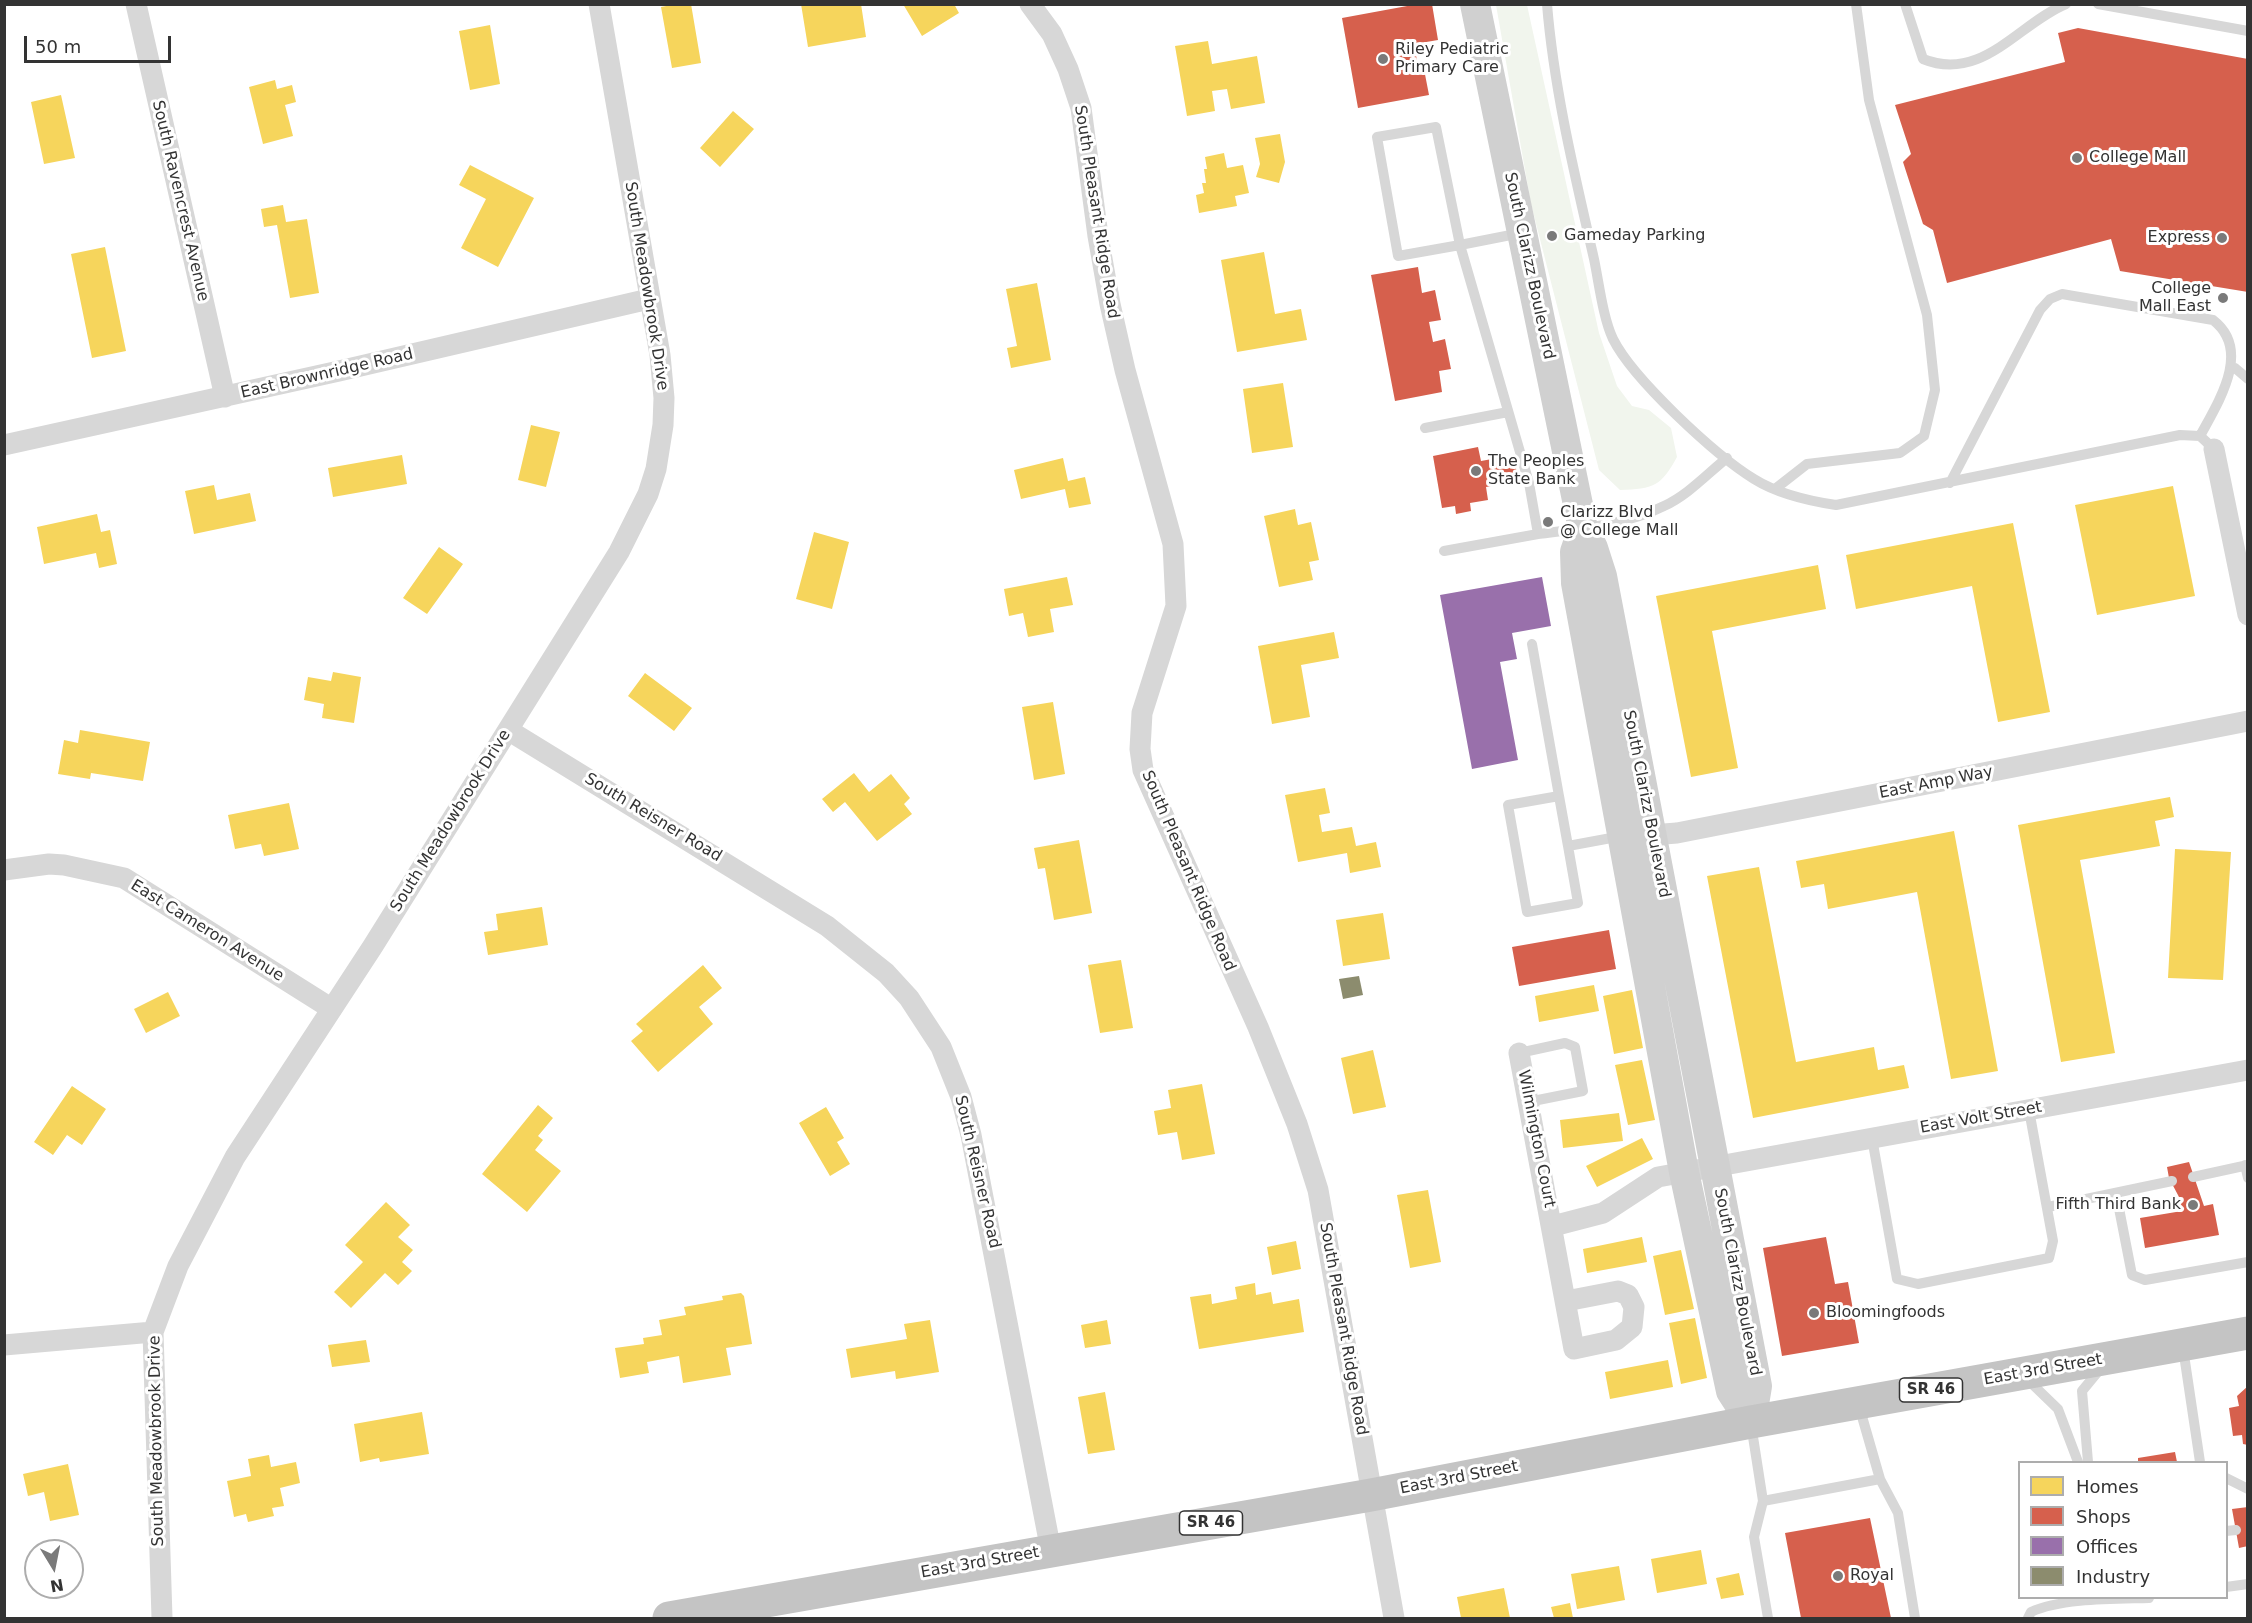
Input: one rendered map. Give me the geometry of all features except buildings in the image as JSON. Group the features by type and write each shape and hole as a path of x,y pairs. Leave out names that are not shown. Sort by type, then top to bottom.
{"highway":[{"name":"East 3rd Street","path":"669,1618 1371,1495 1858,1402 2247,1333"}],"street":[{"name":"South Ravencrest Avenue","path":"136,4 225,397"},
{"name":"South Meadowbrook Drive","path":"162,1618 153,1332 178,1266 236,1157 620,552 654,477 663,425 664,398 660,355 598,4"},
{"name":"South Pleasant Ridge Road","path":"1030,4 1052,34 1068,69 1081,108 1098,236 1110,304 1125,370 1173,544 1176,606 1143,705 1140,728 1143,770 1298,1124 1318,1190 1394,1618"},
{"name":"South Clarizz Boulevard","path":"1475,4 1583,529 1593,548 1602,576 1757,1386 1751,1422"},
{"name":"East Brownridge Road","path":"4,445 225,397 649,299"},
{"path":"2207,442 2247,615"},
{"name":"South Clarizz Boulevard","path":"1583,529 1575,552 1576,583 1683,1172 1731,1391 1751,1422"},
{"name":"East Amp Way","path":"1622,836 1677,833 2247,721"},
{"name":"South Reisner Road","path":"508,730 827,926 886,973 929,1026 952,1071 971,1135 1051,1551"},
{"name":"East Cameron Avenue","path":"4,870 49,864 64,865 123,878 332,1009"},
{"name":"Wilmington Court","path":"1519,1053 1566,1301"},
{"name":"East Volt Street","path":"1715,1167 2247,1070"},
{"name":"Wilmington Court","path":"1553,1226 1603,1213 1658,1177 1715,1167"},
{"path":"4,1345 153,1332"}],"lane":[{"path":"1547,4 1550,40 1580,201 1612,337 1628,364 1689,426 1755,480 1794,496 1836,505 1950,483 2180,435 2207,442 2235,368 2232,340 2224,327 2213,320 2062,294 2050,299 2040,310 1950,483"},
{"path":"1775,489 1807,464 1900,453 1924,436 1935,390 1927,315 1869,100 1856,4"},
{"path":"1905,4 1923,59 1936,64 1959,63 1993,51 2066,4"},
{"path":"2098,4 2247,31"},
{"path":"1522,233 1461,245 1398,256 1377,137 1436,127 1461,245 1529,483 1538,534"},
{"path":"2235,368 2247,379"},
{"path":"1425,428 1508,412"},
{"path":"1444,551 1538,534 1583,529 1664,507 1684,494 1727,458"},
{"path":"1532,644 1568,846 1578,903 1527,912 1508,805 1559,796"},
{"path":"1568,846 1622,836"},
{"path":"1519,1053 1565,1043 1575,1047 1583,1091 1528,1102"},
{"path":"1872,1138 1897,1280 1918,1284 2049,1258 2053,1241 2029,1110"},
{"path":"2193,1177 2246,1165 2247,1178"},
{"path":"2048,1207 2172,1181"},
{"path":"2116,1193 2132,1275 2145,1280 2247,1262"},
{"path":"2182,1344 2200,1461"},
{"path":"2088,1461 2082,1391 2111,1357"},
{"path":"2014,1375 2032,1381 2058,1409 2078,1461"},
{"path":"1858,1402 1880,1479 1898,1513 1915,1618"},
{"path":"1751,1422 1763,1501 1754,1537 1768,1618"},
{"path":"1763,1501 1880,1479"},
{"path":"2228,1479 2247,1489"},
{"path":"2228,1587 2247,1584"},
{"path":"2028,1618 2031,1612 2039,1608 2095,1599"}],"shaded area":[{"path":"1496,5 1527,5 1599,333 1617,386 1632,406 1649,410 1671,428 1677,457 1661,480 1649,487 1620,490 1599,470 1531,204"}],"place":[{"name":"Riley Pediatric Primary Care","path":"1383,59"},
{"name":"College Mall","path":"2077,158"},
{"name":"Gameday Parking","path":"1552,236"},
{"name":"Express","path":"2222,238"},
{"name":"College Mall East","path":"2223,298"},
{"name":"The Peoples State Bank","path":"1476,471"},
{"name":"Clarizz Blvd @ College Mall","path":"1548,522"},
{"name":"Fifth Third Bank","path":"2193,1205"},
{"name":"Bloomingfoods","path":"1814,1313"},
{"name":"Royal","path":"1838,1576"}]}
